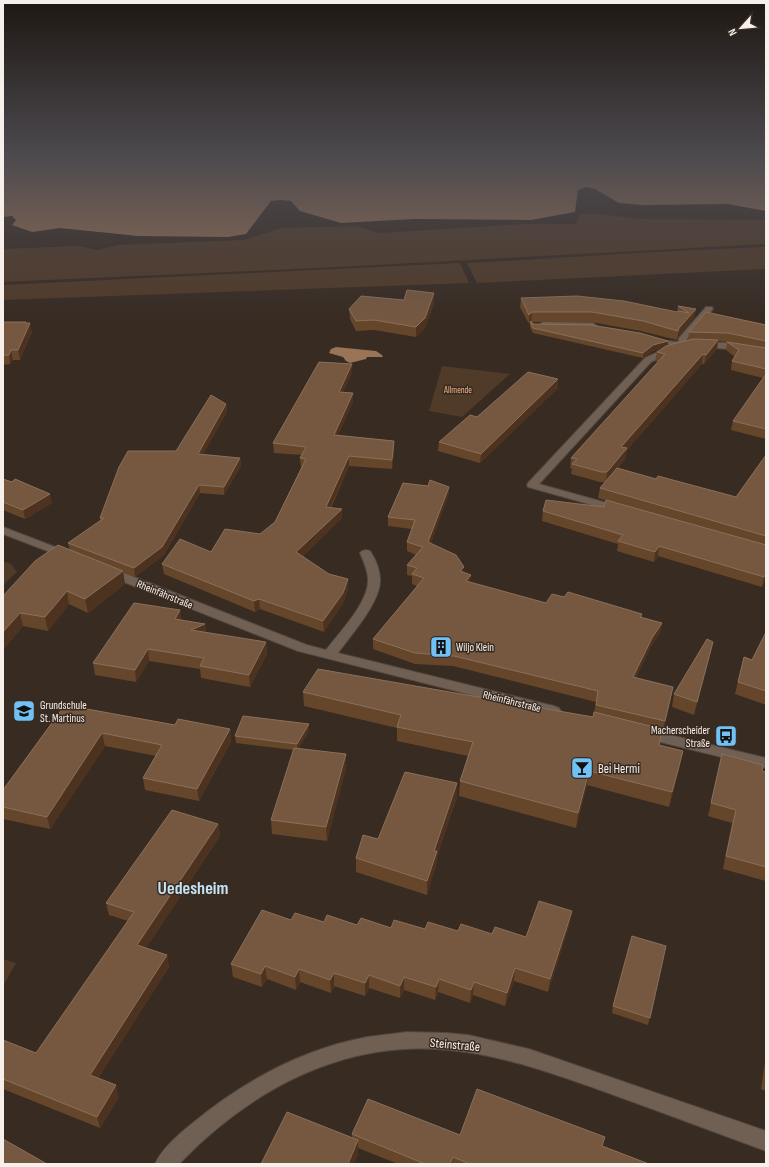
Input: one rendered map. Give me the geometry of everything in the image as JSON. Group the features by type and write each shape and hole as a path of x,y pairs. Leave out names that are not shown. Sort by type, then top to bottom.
{"street":[{"path":"682,346 682,340 709,309"},
{"path":"534,325 568,325 604,328"},
{"path":"661,340 682,346"},
{"path":"631,513 532,485 648,360 671,349 682,346 720,345 766,353"},
{"path":"3,530 75,558"},
{"path":"329,655 369,599 374,584 372,568 366,554"},
{"name":"Rheinfährstraße","path":"96,567 270,636 329,655 564,714"},
{"path":"633,731 766,763"},
{"name":"Steinstraße","path":"165,1164 182,1144 237,1100 301,1064 371,1044 409,1041 454,1042 492,1048 542,1061 766,1141"}],"green space":[{"path":"580,214 600,214 640,219 766,220 766,244 337,267 3,282 3,249 77,246 97,250 119,245 244,240 282,228 357,226 378,233 525,224 576,224"},
{"path":"766,247 766,269 477,283 467,263 676,251"},
{"path":"460,263 469,283 3,300 3,285"},
{"name":"Allmende","path":"442,366 510,374 462,417 429,411"},
{"path":"3,561 11,564 17,572 3,585"},
{"path":"3,959 16,963 3,986"}],"shaded area":[{"path":"3,210 264,210 246,234 228,237 138,236 60,228 32,232 12,225 16,220 12,216 3,217"},
{"path":"575,210 575,212 531,220 414,219 341,223 300,211"},
{"path":"336,347 376,351 383,357 367,357 366,359 350,363 343,357 329,353 331,349"}],"building":[{"path":"407,290 434,293 425,318 416,327 374,320 356,321 349,309 361,296 404,300"},
{"path":"577,296 624,301 677,312 689,313 678,306 696,309 678,331 643,321 592,312 532,312 529,315 521,298"},
{"path":"706,312 766,325 766,341 728,333 689,332"},
{"path":"530,321 534,324 591,325 640,333 668,341 653,345 643,353 533,328"},
{"path":"3,322 30,323 18,350 11,350 9,355 3,355"},
{"path":"694,339 718,340 706,355 703,354 621,447 627,448 607,472 601,472 572,464 577,459 571,458 665,354 657,352 666,346"},
{"path":"727,342 766,348 766,369 732,361 739,350"},
{"path":"319,362 352,364 339,392 353,393 334,435 394,441 392,460 349,456 326,507 342,509 296,552 329,574 348,579 343,593 323,621 259,599 254,601 162,564 180,539 211,552 225,529 260,534 275,522 306,459 300,458 306,447 273,443"},
{"path":"528,372 558,379 481,454 439,442 470,415 477,417"},
{"path":"766,374 766,429 733,421"},
{"path":"211,395 226,404 198,454 240,458 224,487 199,485 162,547 134,568 68,543 104,518 100,518 119,467 128,451 176,451"},
{"path":"766,455 766,536 600,488 617,468 656,479 658,476 736,497"},
{"path":"3,479 12,482 15,479 50,494 23,510 3,502"},
{"path":"430,480 449,487 428,542 456,555 464,567 460,571 471,575 466,581 546,603 552,594 564,597 568,592 642,614 640,617 662,623 652,638 633,677 673,687 665,721 596,705 598,691 454,656 415,653 373,639 424,578 412,574 417,568 407,565 423,547 407,542 415,520 388,517 403,483 428,486"},
{"path":"546,500 604,507 606,500 766,545 766,573 764,577 659,546 655,552 618,541 623,535 543,511"},
{"path":"58,545 123,571 85,599 67,591 45,617 20,613 3,632 3,596 35,561"},
{"path":"134,603 180,610 175,619 205,624 191,630 266,642 249,675 200,666 204,658 148,649 135,670 93,663"},
{"path":"766,632 766,691 738,682 744,657 752,660"},
{"path":"707,639 713,642 697,702 674,694"},
{"path":"318,669 593,717 594,712 662,729 659,745 683,751 672,792 589,771 578,813 460,781 473,742 397,727 401,715 303,692"},
{"path":"65,705 175,725 178,719 230,729 197,789 143,778 162,745 102,733 47,817 3,807 3,790"},
{"path":"243,716 309,724 297,744 235,736"},
{"path":"294,748 346,754 326,827 271,820"},
{"path":"722,754 763,765 762,771 766,772 766,867 726,856 736,810 711,803"},
{"path":"405,772 457,783 434,851 437,851 427,881 356,858 363,835 378,839"},
{"path":"172,810 218,824 137,945 167,955 90,1075 116,1085 97,1117 3,1079 3,1040 36,1053 134,912 106,903"},
{"path":"539,901 572,911 550,979 515,968 507,993 474,982 471,990 439,979 436,987 404,977 400,986 369,975 365,983 334,973 330,980 299,969 295,977 265,966 261,974 231,964 262,910 291,920 295,913 324,922 327,915 357,925 361,918 391,928 394,920 425,929 428,922 458,931 461,924 492,934 495,927 526,937"},
{"path":"632,936 666,946 650,1018 613,1006"},
{"path":"477,1089 605,1137 602,1146 649,1164 470,1164 453,1157 450,1164 425,1164 352,1134 368,1099 460,1135"},
{"path":"287,1112 358,1140 348,1164 261,1164"},
{"path":"3,1139 47,1164 3,1164"}],"place":[{"name":"Wiljo Klein","path":"441,647"},
{"name":"Grundschule St. Martinus","path":"24,711"},
{"name":"Macherscheider Straße","path":"726,736"},
{"name":"Bei Hermi","path":"582,768"}],"district":[{"name":"Uedesheim","path":"193,888"}]}
